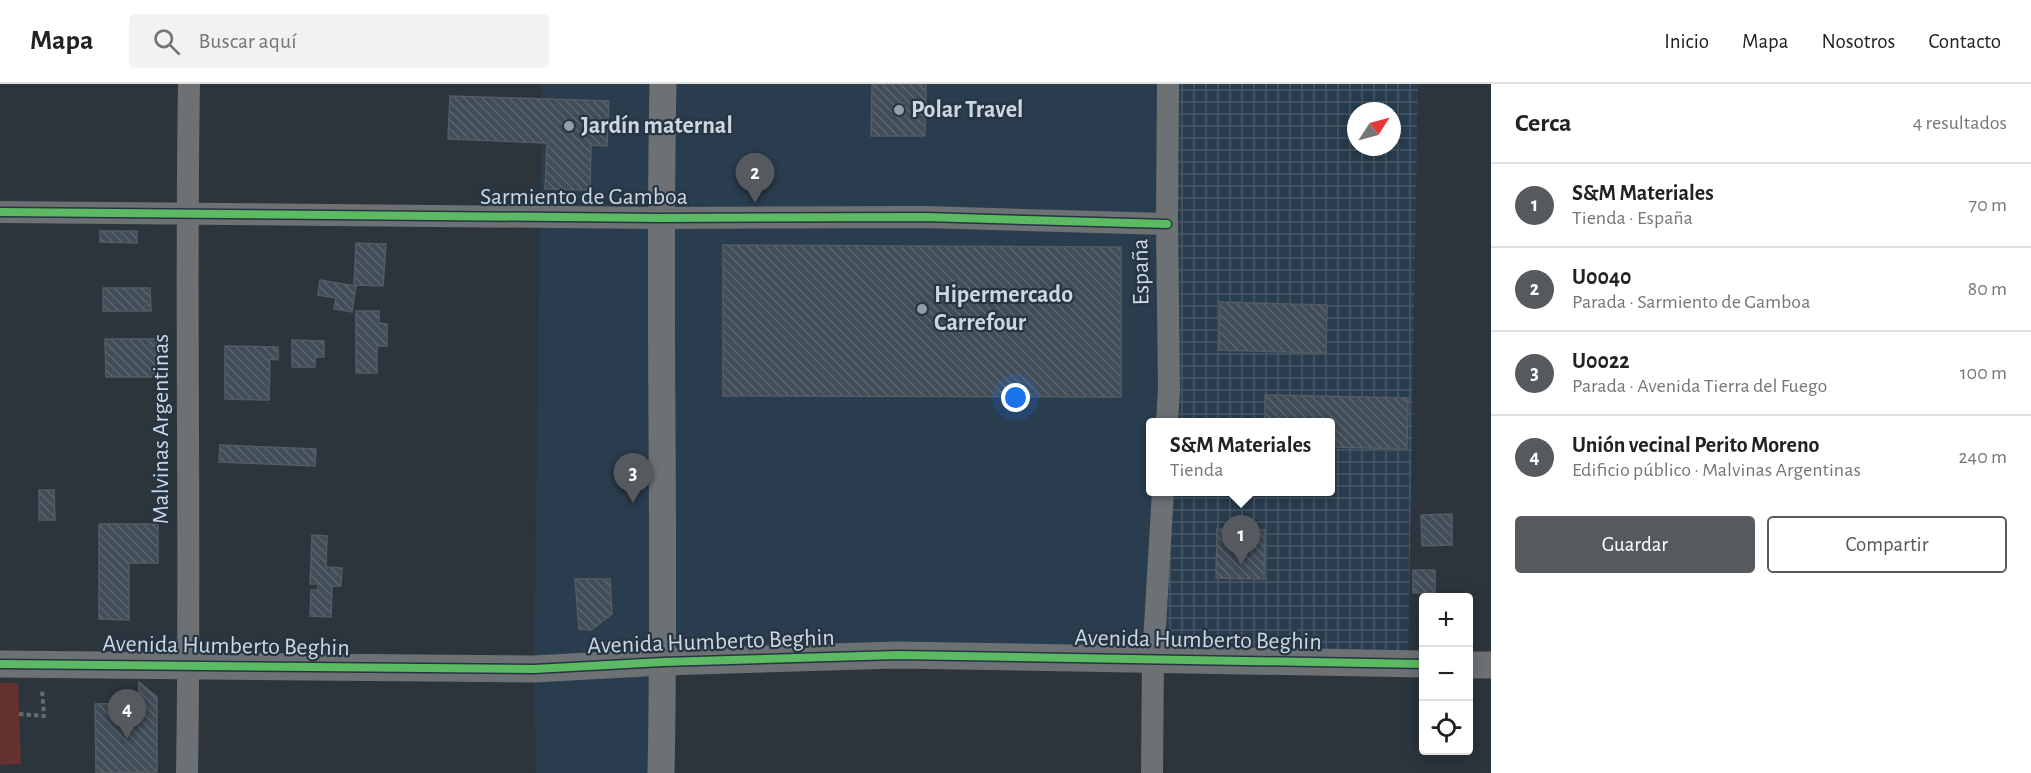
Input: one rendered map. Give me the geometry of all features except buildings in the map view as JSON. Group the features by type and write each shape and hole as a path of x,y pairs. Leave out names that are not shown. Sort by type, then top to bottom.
{"street":[{"name":"Malvinas Argentinas","path":"187,773 189,84"},
{"path":"661,773 663,662 660,218 663,84"},
{"name":"España","path":"1167,418 1168,84"},
{"name":"Sarmiento de Gamboa","path":"0,212 660,218 903,217 1167,224"},
{"path":"1152,773 1154,659 1163,496"},
{"name":"Avenida Humberto Beghin","path":"0,664 534,669 663,662 897,655 1419,664"},
{"path":"1473,665 1491,665"}],"path":[{"path":"19,714 44,716 41,681"}],"shaded area":[{"path":"542,84 1168,84 1167,418 1146,418 1146,496 1163,496 1153,659 664,662 661,773 536,773 534,669"},
{"path":"1168,84 1418,84 1408,663 1153,659 1163,496 1335,496 1335,418 1167,418"},
{"path":"0,683 18,683 21,764 0,765"}],"cycle path":[{"path":"0,212 660,218 925,217 1167,224"},
{"path":"0,664 534,669 663,662 897,655 1419,664"}],"place":[{"name":"Polar Travel","path":"899,110"},
{"name":"Jardín maternal","path":"569,126"},
{"name":"U0040","path":"755,203"},
{"name":"Hipermercado Carrefour","path":"922,309"},
{"name":"U0022","path":"633,503"},
{"name":"S&M Materiales","path":"1241,565"},
{"name":"Unión vecinal Perito Moreno","path":"127,739"}]}
